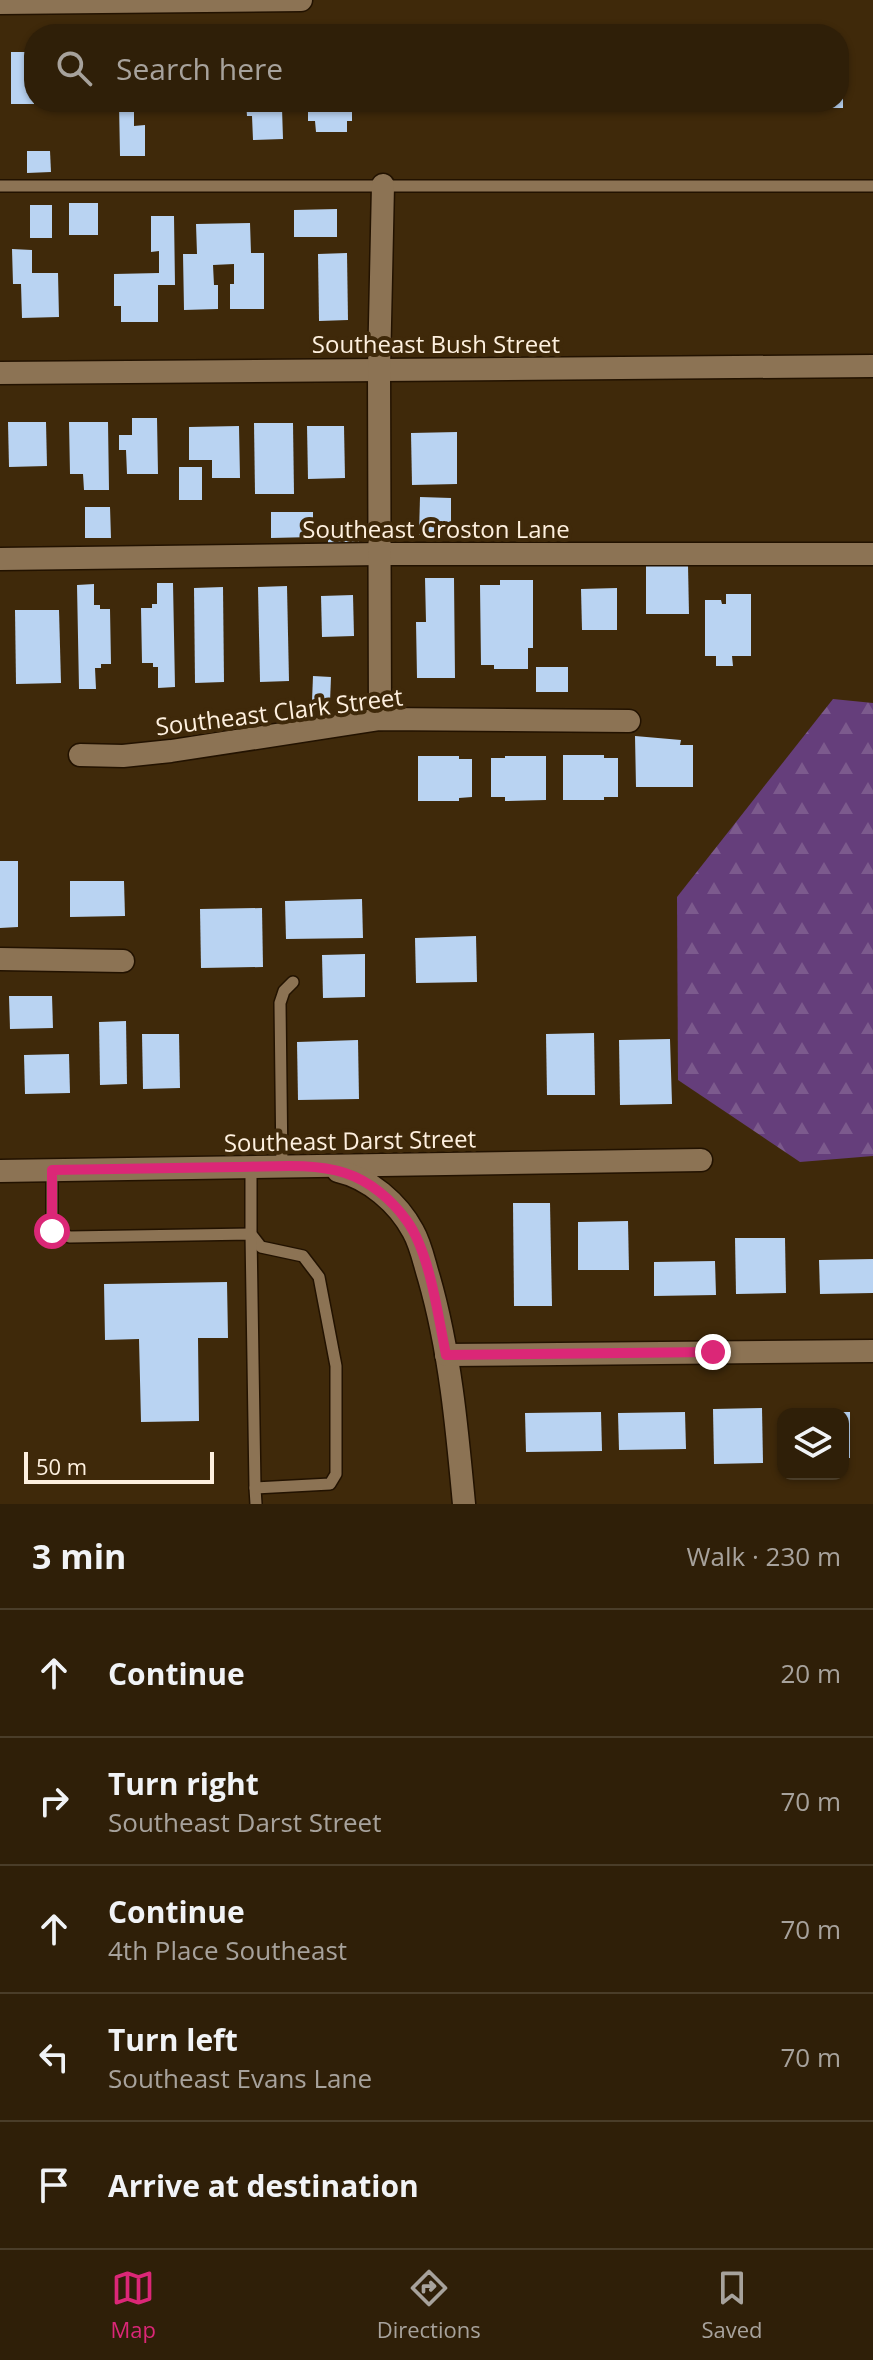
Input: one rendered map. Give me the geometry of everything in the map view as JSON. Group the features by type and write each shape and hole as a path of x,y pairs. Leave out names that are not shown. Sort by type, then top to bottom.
{"street":[{"path":"0,3 301,0"},
{"path":"380,719 379,369 383,185"},
{"name":"Southeast Bush Street","path":"0,373 873,366"},
{"name":"Southeast Croston Lane","path":"0,559 380,554 873,554"},
{"name":"Southeast Clark Street","path":"80,755 123,756 171,751 380,719 629,721"},
{"path":"0,959 123,961"},
{"name":"Southeast Darst Street","path":"0,1171 701,1160"},
{"path":"309,1167 329,1169 360,1179 387,1199 407,1222 420,1245 435,1297 446,1355 464,1504"},
{"path":"446,1355 873,1351"}],"lane":[{"path":"0,186 873,186"},
{"path":"282,1167 280,1003 284,991 293,982"},
{"path":"251,1167 256,1504"},
{"path":"52,1170 52,1231 70,1237 251,1234"},
{"path":"251,1234 261,1247 303,1256 319,1277 336,1366 336,1474 330,1484 255,1488"}],"green space":[{"path":"833,699 873,703 873,1156 800,1162 678,1080 677,897"}],"building":[{"path":"11,52 24,52 24,104 11,104"},
{"path":"119,112 134,112 134,126 145,125 145,156 120,156"},
{"path":"247,112 282,112 283,139 253,140 252,116 247,116"},
{"path":"308,112 352,112 352,121 347,121 347,132 316,132 315,121 308,121"},
{"path":"27,151 50,151 51,172 27,173"},
{"path":"69,203 98,203 98,235 69,235"},
{"path":"30,205 52,205 52,238 30,238"},
{"path":"337,209 337,237 294,237 294,210"},
{"path":"151,216 174,216 175,285 158,285 158,322 121,322 121,306 114,306 114,274 159,273 159,251 151,252"},
{"path":"250,223 251,253 264,253 264,309 230,309 234,264 213,265 214,285 218,285 218,309 184,310 183,254 197,254 196,224"},
{"path":"12,249 32,250 32,273 58,273 59,317 22,318 21,284 13,284"},
{"path":"347,253 348,320 319,321 318,254"},
{"path":"132,418 157,418 158,474 127,474 126,450 119,450 119,435 132,435"},
{"path":"8,422 46,422 47,466 9,467"},
{"path":"69,422 108,422 109,490 84,490 83,474 70,474"},
{"path":"254,423 293,423 294,494 255,494"},
{"path":"239,426 240,478 212,478 212,460 189,460 189,427"},
{"path":"307,426 344,426 345,478 308,479"},
{"path":"457,432 457,484 412,485 411,433"},
{"path":"179,467 202,467 202,500 179,500"},
{"path":"420,497 451,498 451,532 419,535"},
{"path":"85,507 110,507 111,538 85,538"},
{"path":"271,512 313,512 313,537 271,538"},
{"path":"359,522 359,543 328,544 328,523"},
{"path":"688,565 689,614 646,614 646,566"},
{"path":"425,578 454,578 455,678 417,678 416,622 426,622"},
{"path":"500,580 533,580 533,648 528,648 528,669 494,669 494,665 481,665 480,585 500,585"},
{"path":"157,583 173,583 175,687 158,688 158,667 153,667 153,663 142,663 141,608 152,608 152,604 157,604"},
{"path":"94,584 94,605 100,605 100,609 110,609 111,664 101,664 101,668 95,668 96,689 79,689 77,585"},
{"path":"287,586 289,681 260,682 258,587"},
{"path":"223,587 224,682 195,683 194,588"},
{"path":"617,588 617,630 582,630 581,589"},
{"path":"726,594 751,594 751,656 732,656 733,666 716,666 716,656 705,656 705,600 721,600 722,604 726,604"},
{"path":"353,595 354,636 322,637 321,596"},
{"path":"15,610 59,610 61,683 16,684"},
{"path":"536,667 568,667 568,692 536,692"},
{"path":"313,676 331,677 330,702 312,701"},
{"path":"635,736 681,740 680,745 693,745 693,787 636,787"},
{"path":"563,755 618,758 618,797 563,800"},
{"path":"418,756 472,759 472,797 459,798 459,801 418,801"},
{"path":"546,756 546,800 505,801 505,797 491,797 491,758"},
{"path":"0,861 18,861 18,927 0,928"},
{"path":"70,881 124,881 125,916 70,917"},
{"path":"362,899 363,938 286,939 285,901"},
{"path":"262,908 263,967 201,968 200,909"},
{"path":"476,936 477,982 416,983 415,938"},
{"path":"365,954 365,997 323,998 322,955"},
{"path":"9,996 52,996 53,1028 10,1029"},
{"path":"126,1021 127,1084 100,1085 99,1022"},
{"path":"594,1033 595,1095 547,1095 546,1034"},
{"path":"142,1034 179,1034 180,1088 143,1089"},
{"path":"670,1039 672,1104 620,1105 619,1040"},
{"path":"358,1040 359,1099 298,1100 297,1042"},
{"path":"69,1054 70,1093 25,1094 24,1055"},
{"path":"513,1203 550,1203 552,1306 514,1306"},
{"path":"628,1221 629,1270 578,1270 578,1222"},
{"path":"735,1238 785,1238 786,1293 736,1294"},
{"path":"873,1259 873,1293 820,1294 819,1260"},
{"path":"715,1261 716,1295 654,1296 654,1262"},
{"path":"227,1282 228,1338 198,1338 199,1421 141,1422 139,1339 105,1340 104,1284"},
{"path":"762,1408 763,1463 714,1464 713,1409"},
{"path":"601,1412 602,1451 526,1452 525,1413"},
{"path":"685,1412 686,1449 619,1450 618,1413"},
{"path":"849,1412 850,1412 849,1458"}],"route":[{"path":"52,1231 52,1170 329,1169 374,1187 397,1208 414,1232 435,1297 446,1355 713,1352"}]}
